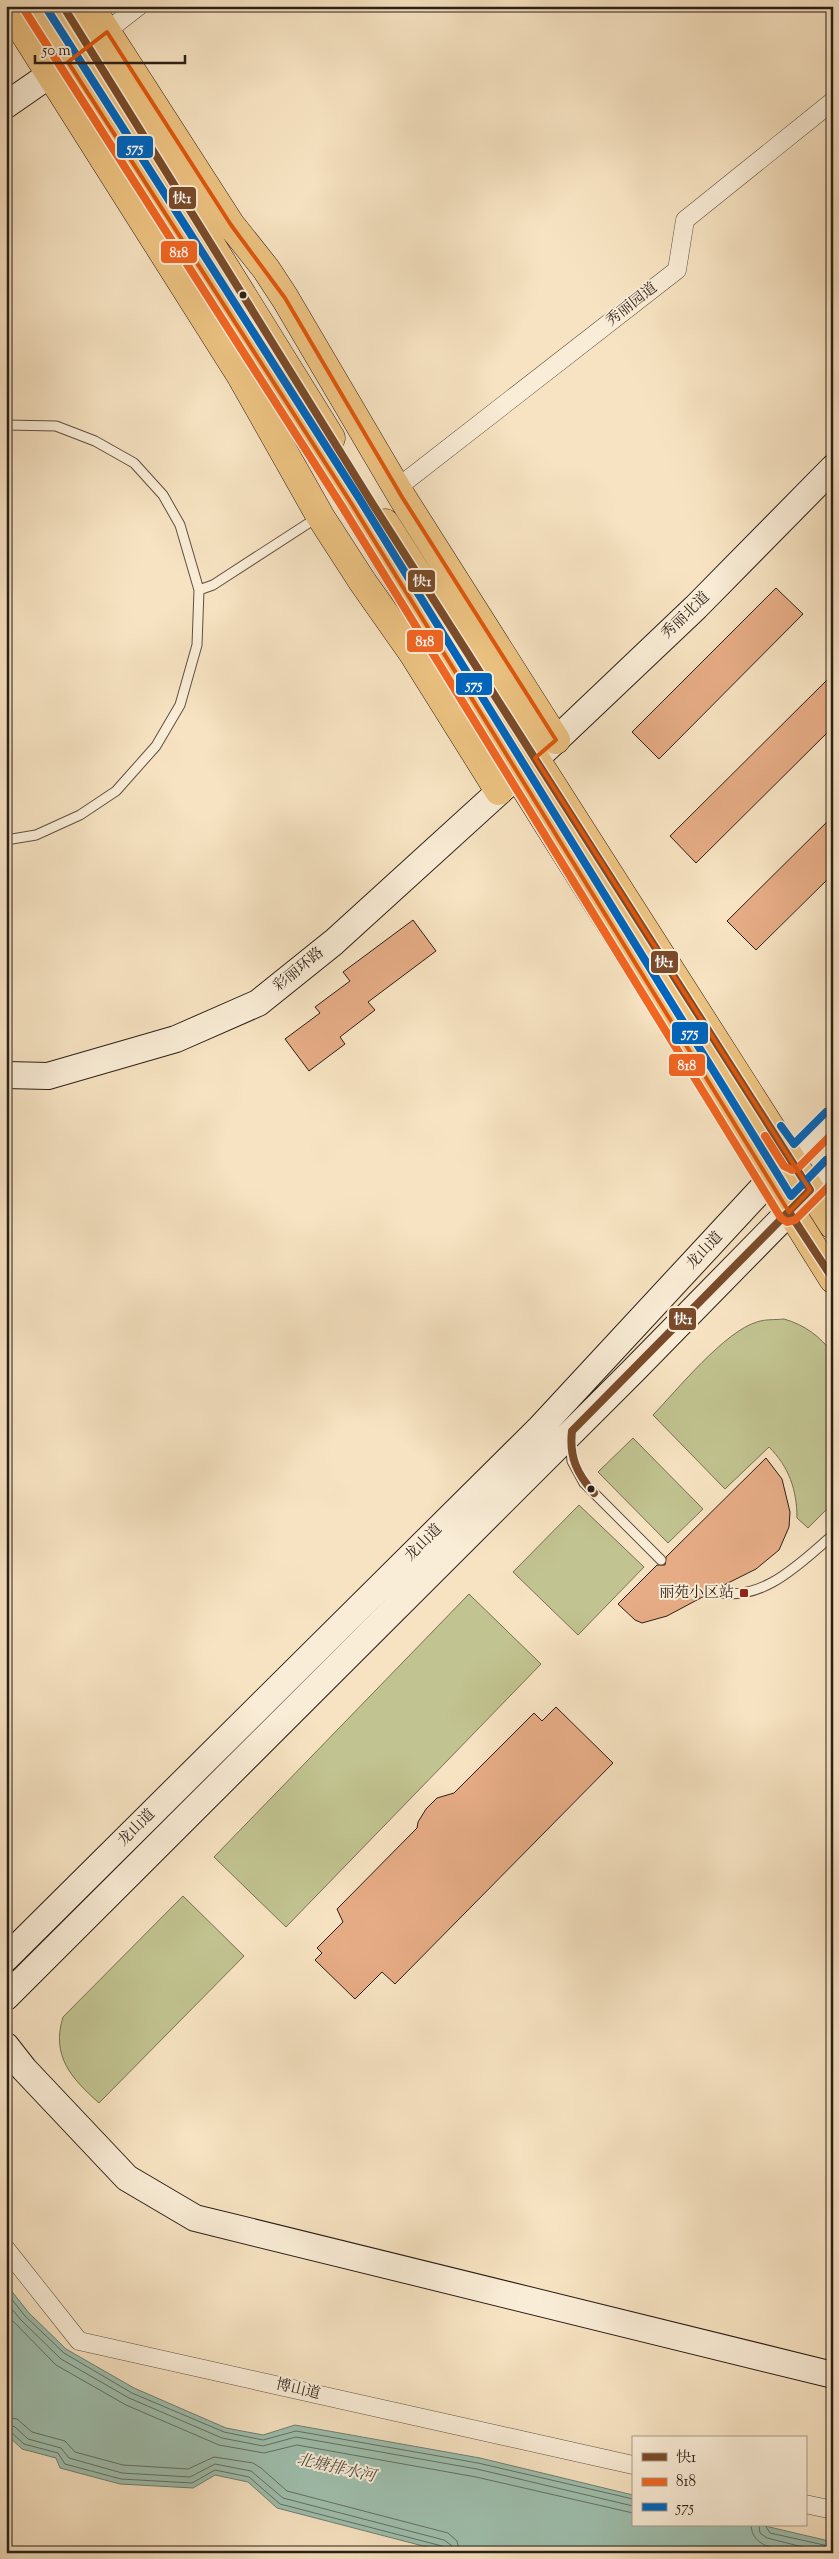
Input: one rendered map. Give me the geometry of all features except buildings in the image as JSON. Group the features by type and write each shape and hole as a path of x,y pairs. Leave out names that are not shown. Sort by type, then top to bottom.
{"main road":[{"path":"7,6 78,53 372,503 517,775 769,1181 833,1279"},
{"path":"33,6 78,53 231,225 266,268 397,488 556,740"},
{"path":"63,6 78,53 241,376 320,516 362,581 414,655 517,775 792,1160 833,1225"},
{"path":"6,105 78,53 90,6"},
{"name":"秀丽北道","path":"517,775 696,607 833,468"},
{"name":"彩丽环路","path":"6,1074 48,1076 176,1039 258,1002 334,942 517,775"},
{"name":"龙山道","path":"6,1958 539,1429 769,1181 833,1119"},
{"name":"龙山道","path":"6,1997 572,1431 833,1166"},
{"path":"6,2046 24,2069 127,2178 195,2218 833,2376"}],"street":[{"path":"78,53 139,6"},
{"name":"秀丽园道","path":"397,488 678,270 685,220 833,101"},
{"name":"博山道","path":"6,2249 79,2341 632,2465"},
{"path":"806,2504 833,2510"}],"lane":[{"path":"6,424 56,426 95,441 134,462 163,495 180,525 199,590 195,654 180,705 156,746 116,791 80,815 36,835 6,840"},
{"path":"199,590 213,585 320,516"},
{"path":"572,1431 570,1451 576,1471 594,1493 661,1560"},
{"path":"716,1592 738,1594 763,1587 790,1572 833,1535"}],"highlighted area":[{"path":"107,32 231,225 285,298 402,497 556,740 535,758 810,1190 789,1212 351,503 68,62"}],"green space":[{"path":"784,1319 799,1324 811,1332 833,1353 833,1503 808,1528 797,1518 795,1498 787,1471 769,1447 725,1489 653,1415 702,1362 731,1337 757,1322"},
{"path":"633,1438 703,1509 668,1543 598,1472"},
{"path":"579,1505 644,1567 578,1635 513,1572"},
{"path":"469,1594 541,1664 286,1927 214,1857"},
{"path":"183,1896 244,1956 99,2103 72,2075 66,2065 60,2043 63,2017"}],"water":[{"name":"北塘排水河","path":"6,2284 29,2313 66,2349 134,2388 226,2428 263,2435 295,2425 480,2458 632,2495 632,2526 765,2526 833,2542 833,2553 450,2553 277,2508 248,2482 215,2475 193,2488 120,2484 60,2468 56,2458 22,2449 6,2434"}],"transit line":[{"name":"575","path":"45,6 359,498 791,1196 826,1160"},
{"name":"快1","path":"63,6 372,503 810,1190 572,1431 573,1457 583,1479 594,1493"},
{"name":"818","path":"25,11 343,508 781,1218 787,1222 795,1220 833,1182"},
{"name":"575","path":"781,1126 794,1144 826,1112"},
{"name":"818","path":"765,1136 784,1166 792,1170 798,1168 833,1133"},
{"name":"快1","path":"789,1212 833,1279"}],"place":[{"name":"丽苑小区站","path":"744,1593"}]}
